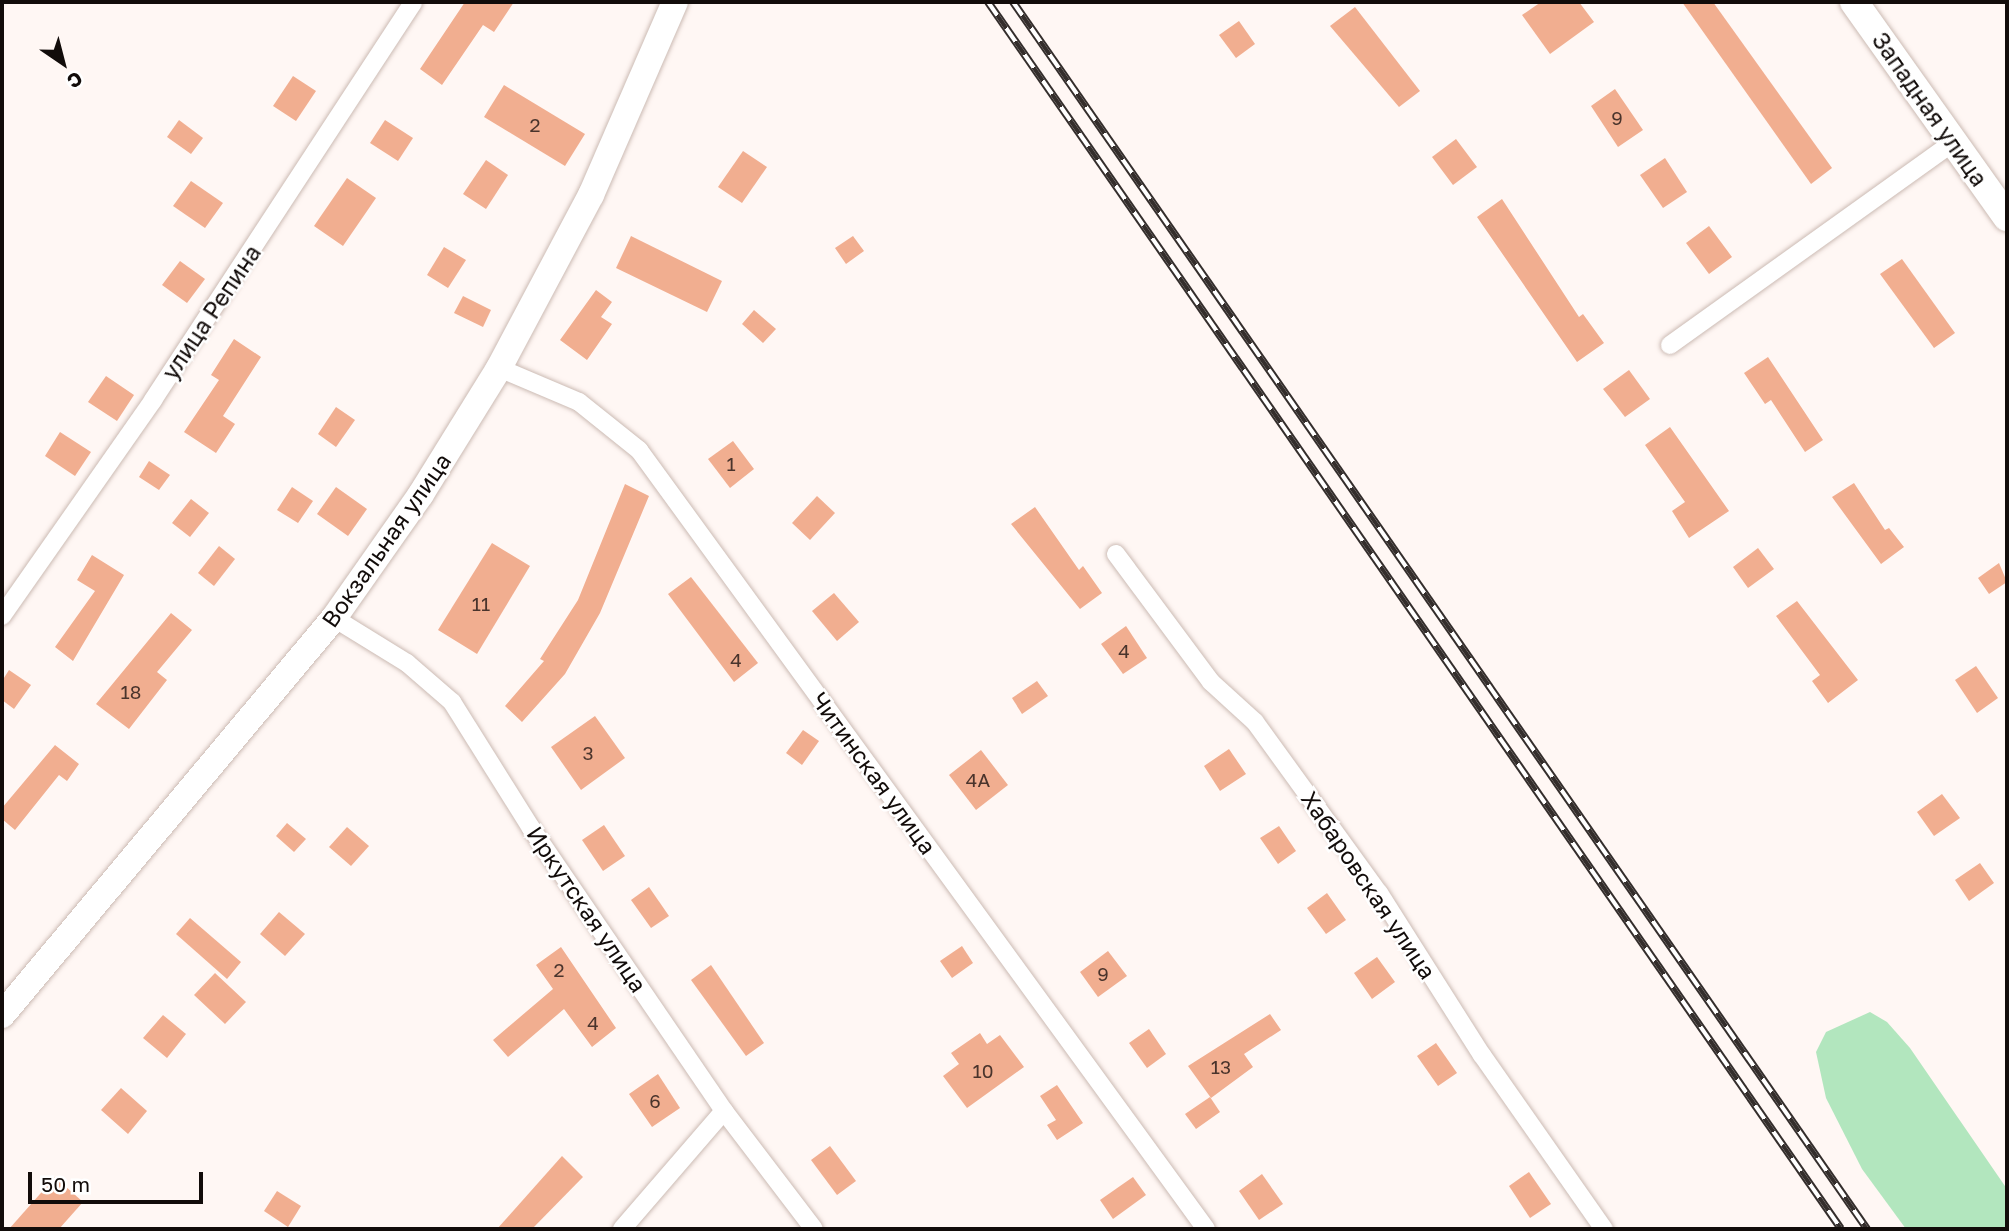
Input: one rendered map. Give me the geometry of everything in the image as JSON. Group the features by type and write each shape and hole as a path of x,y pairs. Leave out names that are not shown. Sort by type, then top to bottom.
{"main road":[{"name":"Вокзальная улица","path":"2,1015 334,618 421,494 499,368 591,195 675,2"},
{"name":"Западная улица","path":"1854,2 2007,217"}],"street":[{"name":"улица Репина","path":"2,616 167,378 412,2"},
{"path":"1670,345 1954,142"},
{"name":"Читинская улица","path":"499,368 579,402 639,450 1206,1229"},
{"name":"Хабаровская улица","path":"1116,554 1211,682 1255,722 1271,744 1378,893 1482,1055 1604,1229"},
{"name":"Иркутская улица","path":"334,618 407,663 452,702 531,828 724,1111 814,1229"},
{"path":"622,1229 724,1111"}],"green space":[{"path":"1870,1012 1887,1022 1910,1048 2007,1189 2007,1229 1906,1229 1862,1169 1826,1098 1816,1052 1826,1032"}],"building":[{"path":"465,2 514,2 494,32 483,25 442,85 420,69"},
{"path":"1541,2 1579,2 1594,22 1550,54 1522,15"},
{"path":"1682,2 1713,2 1832,168 1811,184"},
{"path":"1355,7 1420,91 1399,107 1330,26"},
{"path":"1239,21 1255,44 1236,58 1219,35"},
{"path":"293,76 316,91 296,121 273,106"},
{"path":"504,85 585,134 565,166 484,117"},
{"path":"1615,89 1643,130 1618,147 1591,106"},
{"path":"179,120 203,138 191,154 167,137"},
{"path":"385,120 413,138 398,161 370,143"},
{"path":"1456,139 1477,167 1453,185 1432,157"},
{"path":"743,151 767,167 742,203 718,187"},
{"path":"1665,158 1687,192 1663,208 1640,175"},
{"path":"486,160 508,175 486,209 463,194"},
{"path":"347,178 376,198 343,246 314,226"},
{"path":"191,181 223,203 205,228 173,206"},
{"path":"1502,199 1579,317 1583,314 1604,343 1577,362 1477,217"},
{"path":"1709,226 1732,257 1709,274 1686,243"},
{"path":"631,236 722,281 707,312 616,268"},
{"path":"853,236 864,251 846,264 835,248"},
{"path":"444,247 466,260 448,288 427,275"},
{"path":"1902,259 1955,333 1934,348 1880,274"},
{"path":"180,261 205,279 187,303 162,285"},
{"path":"596,290 612,302 601,317 612,324 587,360 560,340"},
{"path":"463,296 491,310 483,327 454,313"},
{"path":"754,310 776,329 763,343 742,324"},
{"path":"234,339 261,357 223,416 235,424 216,453 184,432 219,380 211,375"},
{"path":"1768,357 1823,440 1805,452 1771,400 1765,404 1744,373"},
{"path":"1629,370 1650,399 1625,417 1603,389"},
{"path":"106,376 134,395 117,421 88,402"},
{"path":"336,407 355,420 336,447 318,434"},
{"path":"1670,427 1729,511 1689,538 1672,511 1685,502 1645,445"},
{"path":"60,432 91,452 75,476 45,456"},
{"path":"733,441 754,469 730,488 708,459"},
{"path":"149,461 170,475 159,490 139,477"},
{"path":"1854,483 1885,530 1889,528 1904,547 1881,564 1832,497"},
{"path":"625,484 649,496 600,613 565,674 522,722 505,706 544,661 540,659 578,600"},
{"path":"292,487 313,501 298,523 277,510"},
{"path":"336,487 367,509 348,536 317,514"},
{"path":"817,496 835,513 810,540 792,523"},
{"path":"191,499 209,513 190,537 172,523"},
{"path":"1035,507 1079,570 1083,566 1102,593 1080,609 1011,524"},
{"path":"492,543 530,566 477,654 438,630"},
{"path":"219,546 235,559 214,586 198,573"},
{"path":"1758,548 1774,569 1748,588 1733,567"},
{"path":"92,555 124,575 73,661 55,647 95,591 77,580"},
{"path":"1999,563 2007,582 1989,594 1978,578"},
{"path":"691,577 758,663 734,682 668,594"},
{"path":"834,593 859,622 837,641 812,611"},
{"path":"1797,601 1858,680 1828,703 1812,681 1820,675 1776,616"},
{"path":"171,613 192,630 157,672 167,680 129,729 96,704"},
{"path":"1126,626 1147,658 1123,674 1101,644"},
{"path":"1976,666 1998,698 1977,713 1955,680"},
{"path":"9,670 31,685 14,709 2,700 2,681"},
{"path":"1037,681 1048,696 1022,714 1012,698"},
{"path":"595,716 625,758 581,790 551,747"},
{"path":"803,730 819,741 802,765 786,753"},
{"path":"55,745 79,764 67,781 59,775 15,830 2,819 2,808"},
{"path":"1229,749 1246,774 1220,791 1204,766"},
{"path":"981,750 1008,785 976,810 949,775"},
{"path":"1942,794 1960,818 1934,836 1917,812"},
{"path":"287,823 306,839 294,852 276,836"},
{"path":"604,825 625,856 603,871 582,840"},
{"path":"1279,826 1296,851 1278,864 1260,838"},
{"path":"347,827 369,846 351,866 329,847"},
{"path":"1980,863 1994,883 1969,901 1955,880"},
{"path":"649,887 669,916 651,928 631,900"},
{"path":"1327,893 1346,920 1326,934 1307,908"},
{"path":"279,912 305,934 285,956 260,934"},
{"path":"190,918 241,962 227,979 176,934"},
{"path":"962,946 973,963 952,978 940,961"},
{"path":"561,947 616,1028 592,1047 564,1009 508,1057 493,1040 553,989 536,965"},
{"path":"1108,951 1127,976 1098,997 1080,972"},
{"path":"1377,957 1395,982 1372,999 1354,973"},
{"path":"711,965 764,1043 746,1056 691,980"},
{"path":"215,973 246,1002 225,1024 194,995"},
{"path":"1270,1014 1281,1030 1244,1054 1253,1067 1211,1098 1188,1066"},
{"path":"163,1015 186,1034 167,1058 143,1038"},
{"path":"1149,1029 1166,1054 1147,1068 1129,1043"},
{"path":"980,1033 987,1044 1000,1035 1024,1067 967,1108 943,1076 959,1064 951,1053"},
{"path":"1436,1043 1457,1073 1438,1086 1417,1056"},
{"path":"658,1074 680,1108 652,1127 629,1094"},
{"path":"1057,1085 1083,1123 1057,1140 1047,1125 1056,1120 1040,1096"},
{"path":"121,1088 147,1111 128,1134 101,1110"},
{"path":"1210,1097 1220,1112 1196,1129 1185,1114"},
{"path":"830,1146 856,1181 837,1195 811,1160"},
{"path":"562,1156 583,1177 532,1229 497,1229"},
{"path":"1529,1172 1551,1204 1530,1218 1509,1186"},
{"path":"1262,1174 1283,1204 1259,1220 1239,1191"},
{"path":"55,1177 83,1202 59,1229 9,1229"},
{"path":"1133,1177 1146,1195 1113,1219 1100,1200"},
{"path":"277,1191 301,1206 288,1227 264,1211"}],"railway":[{"path":"988,2 1841,1229"},
{"path":"1013,2 1867,1229"}]}
